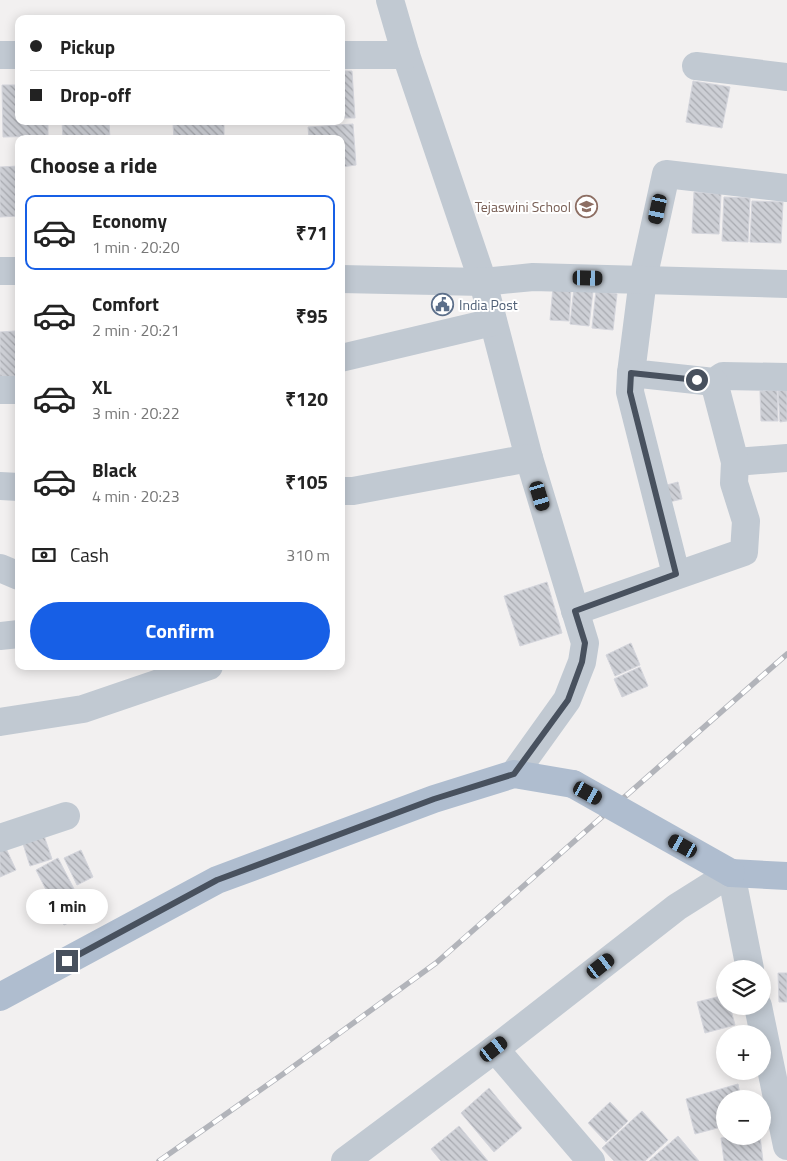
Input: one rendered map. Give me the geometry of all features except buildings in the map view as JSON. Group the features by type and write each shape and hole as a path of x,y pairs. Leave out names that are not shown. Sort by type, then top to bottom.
{"main road":[{"path":"0,998 217,880 434,799 514,774 573,784 731,873 787,876"}],"street":[{"path":"390,0 406,55 483,282 529,458 585,643 582,662 568,700 514,774"},
{"path":"0,54 15,55"},
{"path":"345,55 406,55"},
{"path":"696,66 787,77"},
{"path":"676,574 630,392 643,280 666,174 787,188"},
{"path":"0,271 15,272"},
{"path":"345,279 483,282 533,277 787,284"},
{"path":"345,357 493,322"},
{"path":"631,373 714,382 723,376 787,377"},
{"path":"575,611 676,574 744,552 746,521 734,483 735,462 714,382"},
{"path":"0,390 15,390"},
{"path":"345,491 529,458"},
{"path":"735,462 787,458"},
{"path":"0,486 15,487"},
{"path":"0,568 15,574"},
{"path":"0,636 15,634"},
{"path":"0,722 83,710 197,670"},
{"path":"0,838 66,816"},
{"path":"346,1161 677,907 731,873 748,960"},
{"path":"760,1015 787,1146"},
{"path":"494,1049 591,1161"}],"railway":[{"path":"159,1161 436,963 787,654"}],"place":[{"name":"Tejaswini School","path":"587,206"},
{"name":"India Post","path":"443,304"}],"route":[{"path":"67,961 217,880 434,799 514,774 568,700 582,662 585,643 575,611 676,574 630,392 631,373 697,380"}]}
